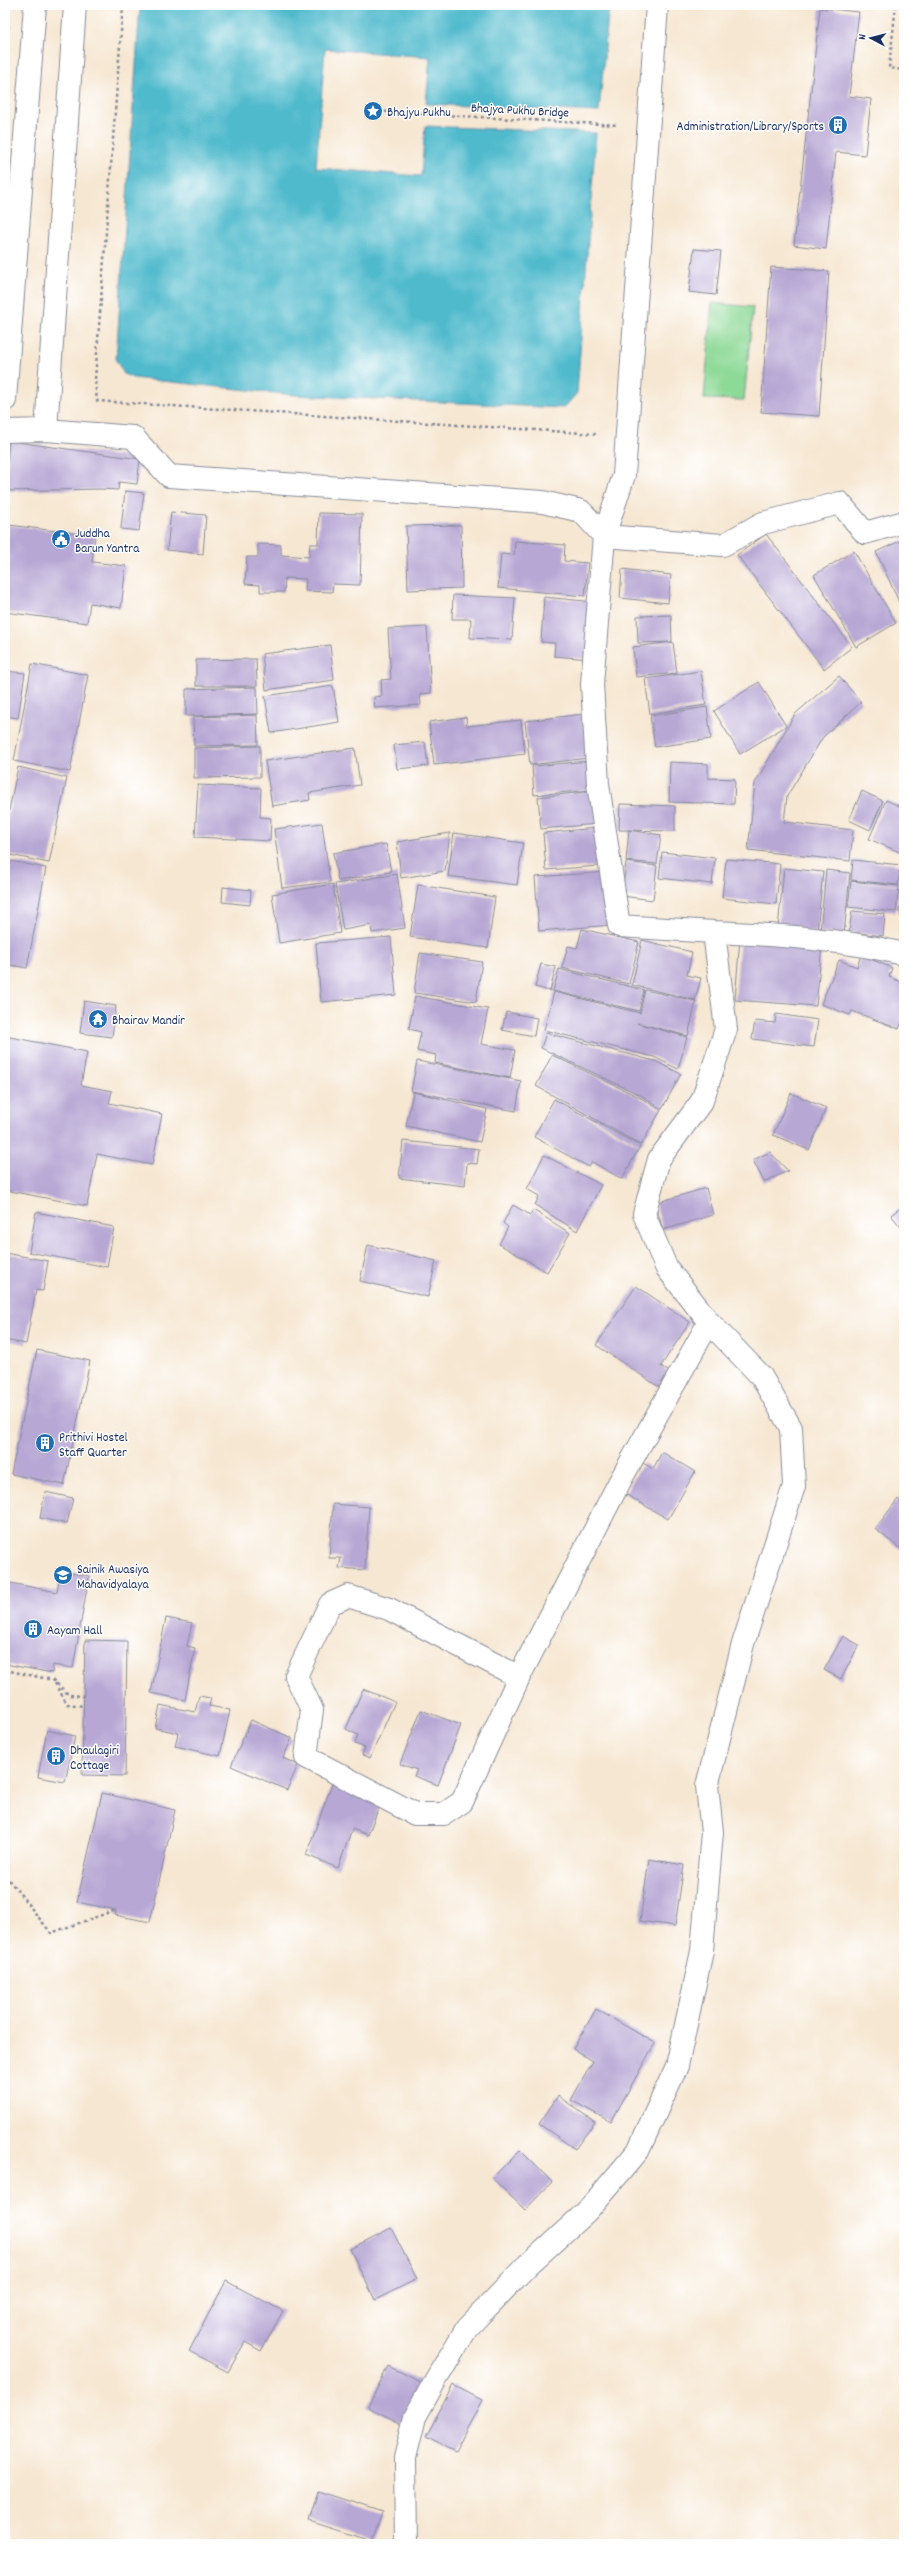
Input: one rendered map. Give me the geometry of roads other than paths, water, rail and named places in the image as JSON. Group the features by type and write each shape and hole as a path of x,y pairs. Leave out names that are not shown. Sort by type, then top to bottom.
{"street":[{"path":"5,400 35,5"},
{"path":"46,430 75,5"},
{"path":"657,5 624,475 604,536 592,684 598,784 619,926 775,935 877,947 904,954"},
{"path":"5,431 46,430 133,437 169,476 543,502 581,511 604,536 723,545 763,523 840,503 865,533 904,522"},
{"path":"406,2544 405,2458 415,2418 435,2381 467,2328 527,2266 587,2211 638,2151 677,2066 702,1952 712,1832 707,1786 743,1644 794,1486 791,1428 761,1376 709,1322 666,1267 644,1214 658,1159 702,1101 726,1029 714,932"},
{"path":"518,1677 389,1609 348,1596 330,1604 296,1676 312,1710 306,1757 415,1814 444,1814 462,1802 518,1677 620,1481 709,1322"}],"water":[{"name":"Bhajyu Pukhu","path":"140,5 609,5 599,112 426,104 430,57 325,49 316,168 421,176 425,126 596,133 577,393 564,408 295,395 133,378 124,374 116,360"}],"place":[{"name":"Bhajyu Pukhu","path":"373,111"},
{"name":"Administration/Library/Sports","path":"838,125"},
{"name":"Juddha Barun Yantra","path":"61,539"},
{"name":"Bhairav Mandir","path":"98,1019"},
{"name":"Prithivi Hostel Staff Quarter","path":"45,1443"},
{"name":"Sainik Awasiya Mahavidyalaya","path":"63,1575"},
{"name":"Aayam Hall","path":"33,1629"},
{"name":"Dhaulagiri Cottage","path":"56,1756"}]}
